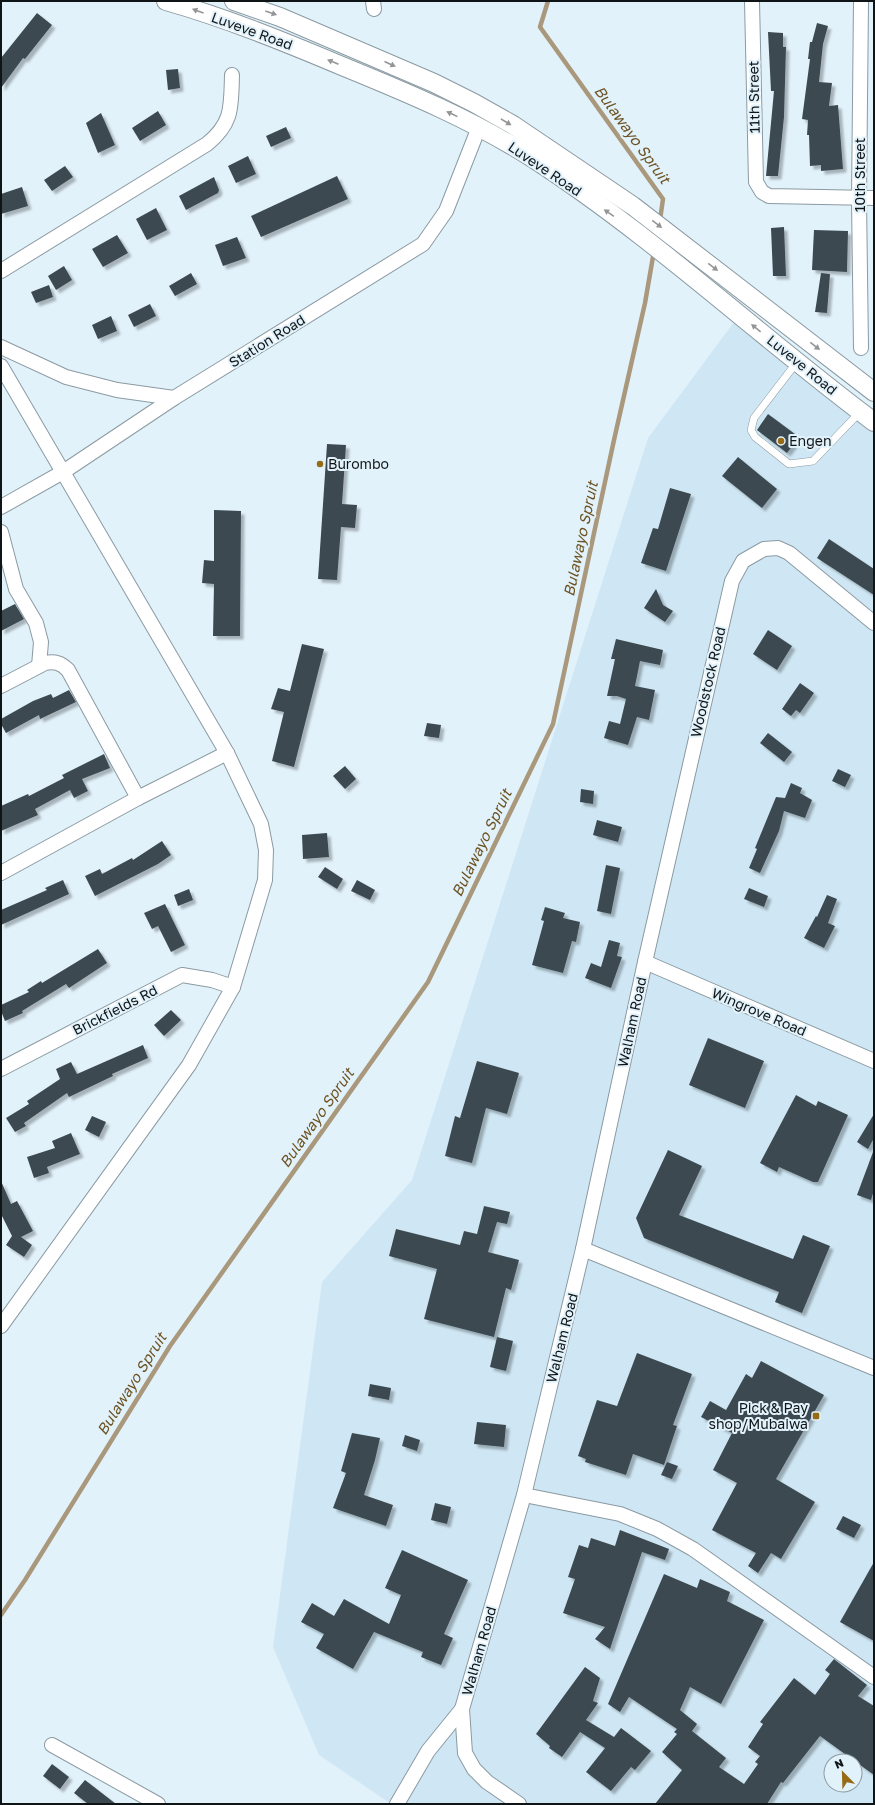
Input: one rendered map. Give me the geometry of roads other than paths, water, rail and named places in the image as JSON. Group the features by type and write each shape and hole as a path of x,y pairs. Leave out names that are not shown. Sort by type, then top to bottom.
{"street":[{"name":"Luveve Road","path":"166,1 291,45 418,98 479,127 534,159 641,235 867,417"},
{"name":"Luveve Road","path":"234,1 280,17 434,83 513,125 633,206 874,392"},
{"name":"11th Street","path":"752,1 756,182 762,192 769,196 859,198"},
{"name":"10th Street","path":"861,1 859,198 861,348"},
{"path":"1,271 207,144 223,129 231,109 232,75"},
{"name":"Station Road","path":"1,507 63,472 174,398 423,244 446,212 479,127"},
{"path":"859,198 874,198"},
{"path":"1,347 66,378 117,390 174,398"},
{"path":"1,366 227,753 261,824 266,850 265,880 233,987 189,1065 1,1326"},
{"path":"1,532 16,589 36,623 41,642 39,666"},
{"name":"Woodstock Road","path":"645,962 726,602 732,581 743,561 764,549 778,548 789,553 874,623"},
{"path":"1,686 39,666 52,662 60,663 68,670 138,798"},
{"path":"1,872 138,798 227,753"},
{"name":"Wingrove Road","path":"645,962 874,1059"},
{"name":"Walham Road","path":"462,1709 524,1495 583,1249 645,962"},
{"name":"Brickfields Rd","path":"1,1069 182,975 212,980 233,987"},
{"path":"583,1249 874,1368"},
{"path":"524,1495 620,1514 657,1529 693,1549 874,1677"},
{"path":"397,1804 428,1751 462,1709"},
{"path":"462,1709 465,1753 474,1769 487,1782 519,1804"},
{"path":"52,1745 158,1804"}],"lane":[{"path":"798,361 754,418 750,430 755,437 789,464 813,461 867,417"}],"waterway":[{"name":"Bulawayo Spruit","path":"548,1 540,27 663,199 660,220"},
{"name":"Bulawayo Spruit","path":"1,1615 25,1580 170,1346 428,982 553,724 645,303 654,251"}],"place":[{"name":"Engen","path":"781,441"},
{"name":"Burombo","path":"320,464"},
{"name":"Pick & Pay shop/Mubaiwa","path":"816,1416"}]}
